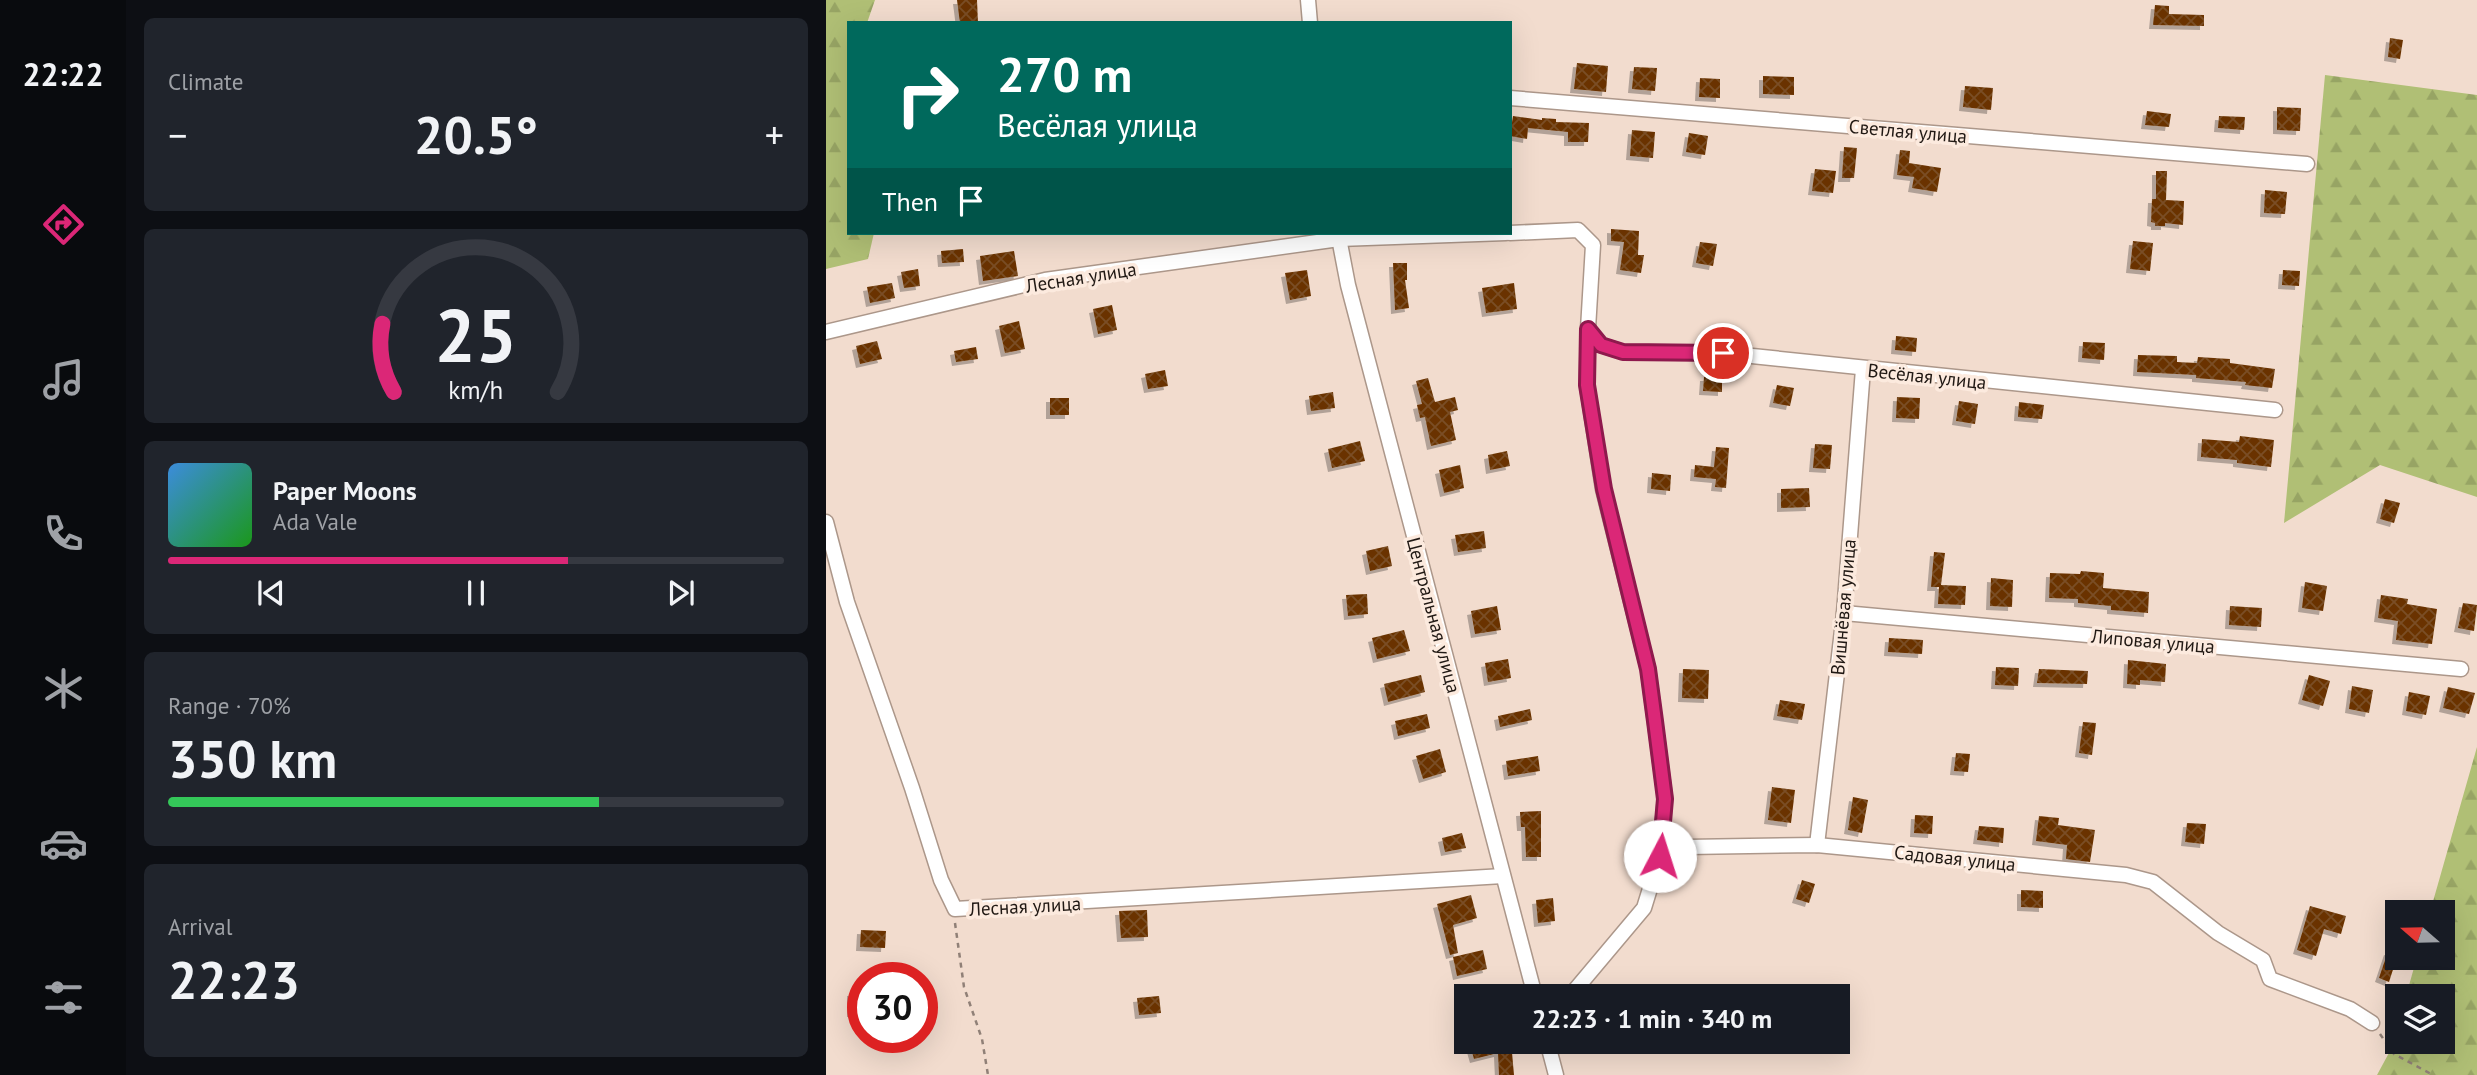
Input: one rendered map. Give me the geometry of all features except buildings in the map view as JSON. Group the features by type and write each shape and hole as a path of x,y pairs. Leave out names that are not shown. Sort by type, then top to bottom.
{"street":[{"path":"1308,0 1310,21"},
{"name":"Светлая улица","path":"1512,98 2307,164"},
{"name":"Лесная улица","path":"1512,233 1577,230 1593,245 1588,329"},
{"name":"Лесная улица","path":"826,332 1045,281 1338,236 1395,235"},
{"name":"Центральная улица","path":"1338,236 1348,285 1532,984"},
{"path":"1580,984 1644,908 1660,856 1665,799 1648,669 1604,489 1587,385 1588,329"},
{"name":"Весёлая улица","path":"1588,329 1601,345 1623,352 1723,353 2275,410"},
{"name":"Вишнёвая улица","path":"1817,845 1844,613 1863,369"},
{"name":"Лесная улица","path":"826,522 847,602 941,880 954,909 1503,876"},
{"name":"Липовая улица","path":"1844,613 2461,669"},
{"name":"Садовая улица","path":"1660,856 1687,847 1817,845 2126,875 2153,882 2218,933 2263,960 2270,979 2350,1009 2372,1023"},
{"path":"1550,1054 1556,1075"}],"path":[{"path":"954,909 956,942 964,988 982,1040 988,1075"},
{"path":"2372,1023 2394,1054 2433,1075"}],"green space":[{"path":"826,0 875,0 868,21 847,21 847,235 874,235 868,259 826,269"},
{"path":"2325,75 2477,95 2477,497 2380,465 2284,523"},
{"path":"2477,747 2477,1075 2377,1075 2388,1054 2455,1054 2455,984 2409,984 2413,970 2455,970 2455,900 2433,900"}],"route":[{"path":"1660,856 1665,799 1648,669 1604,489 1587,385 1588,329 1601,345 1623,352 1723,353"}]}
